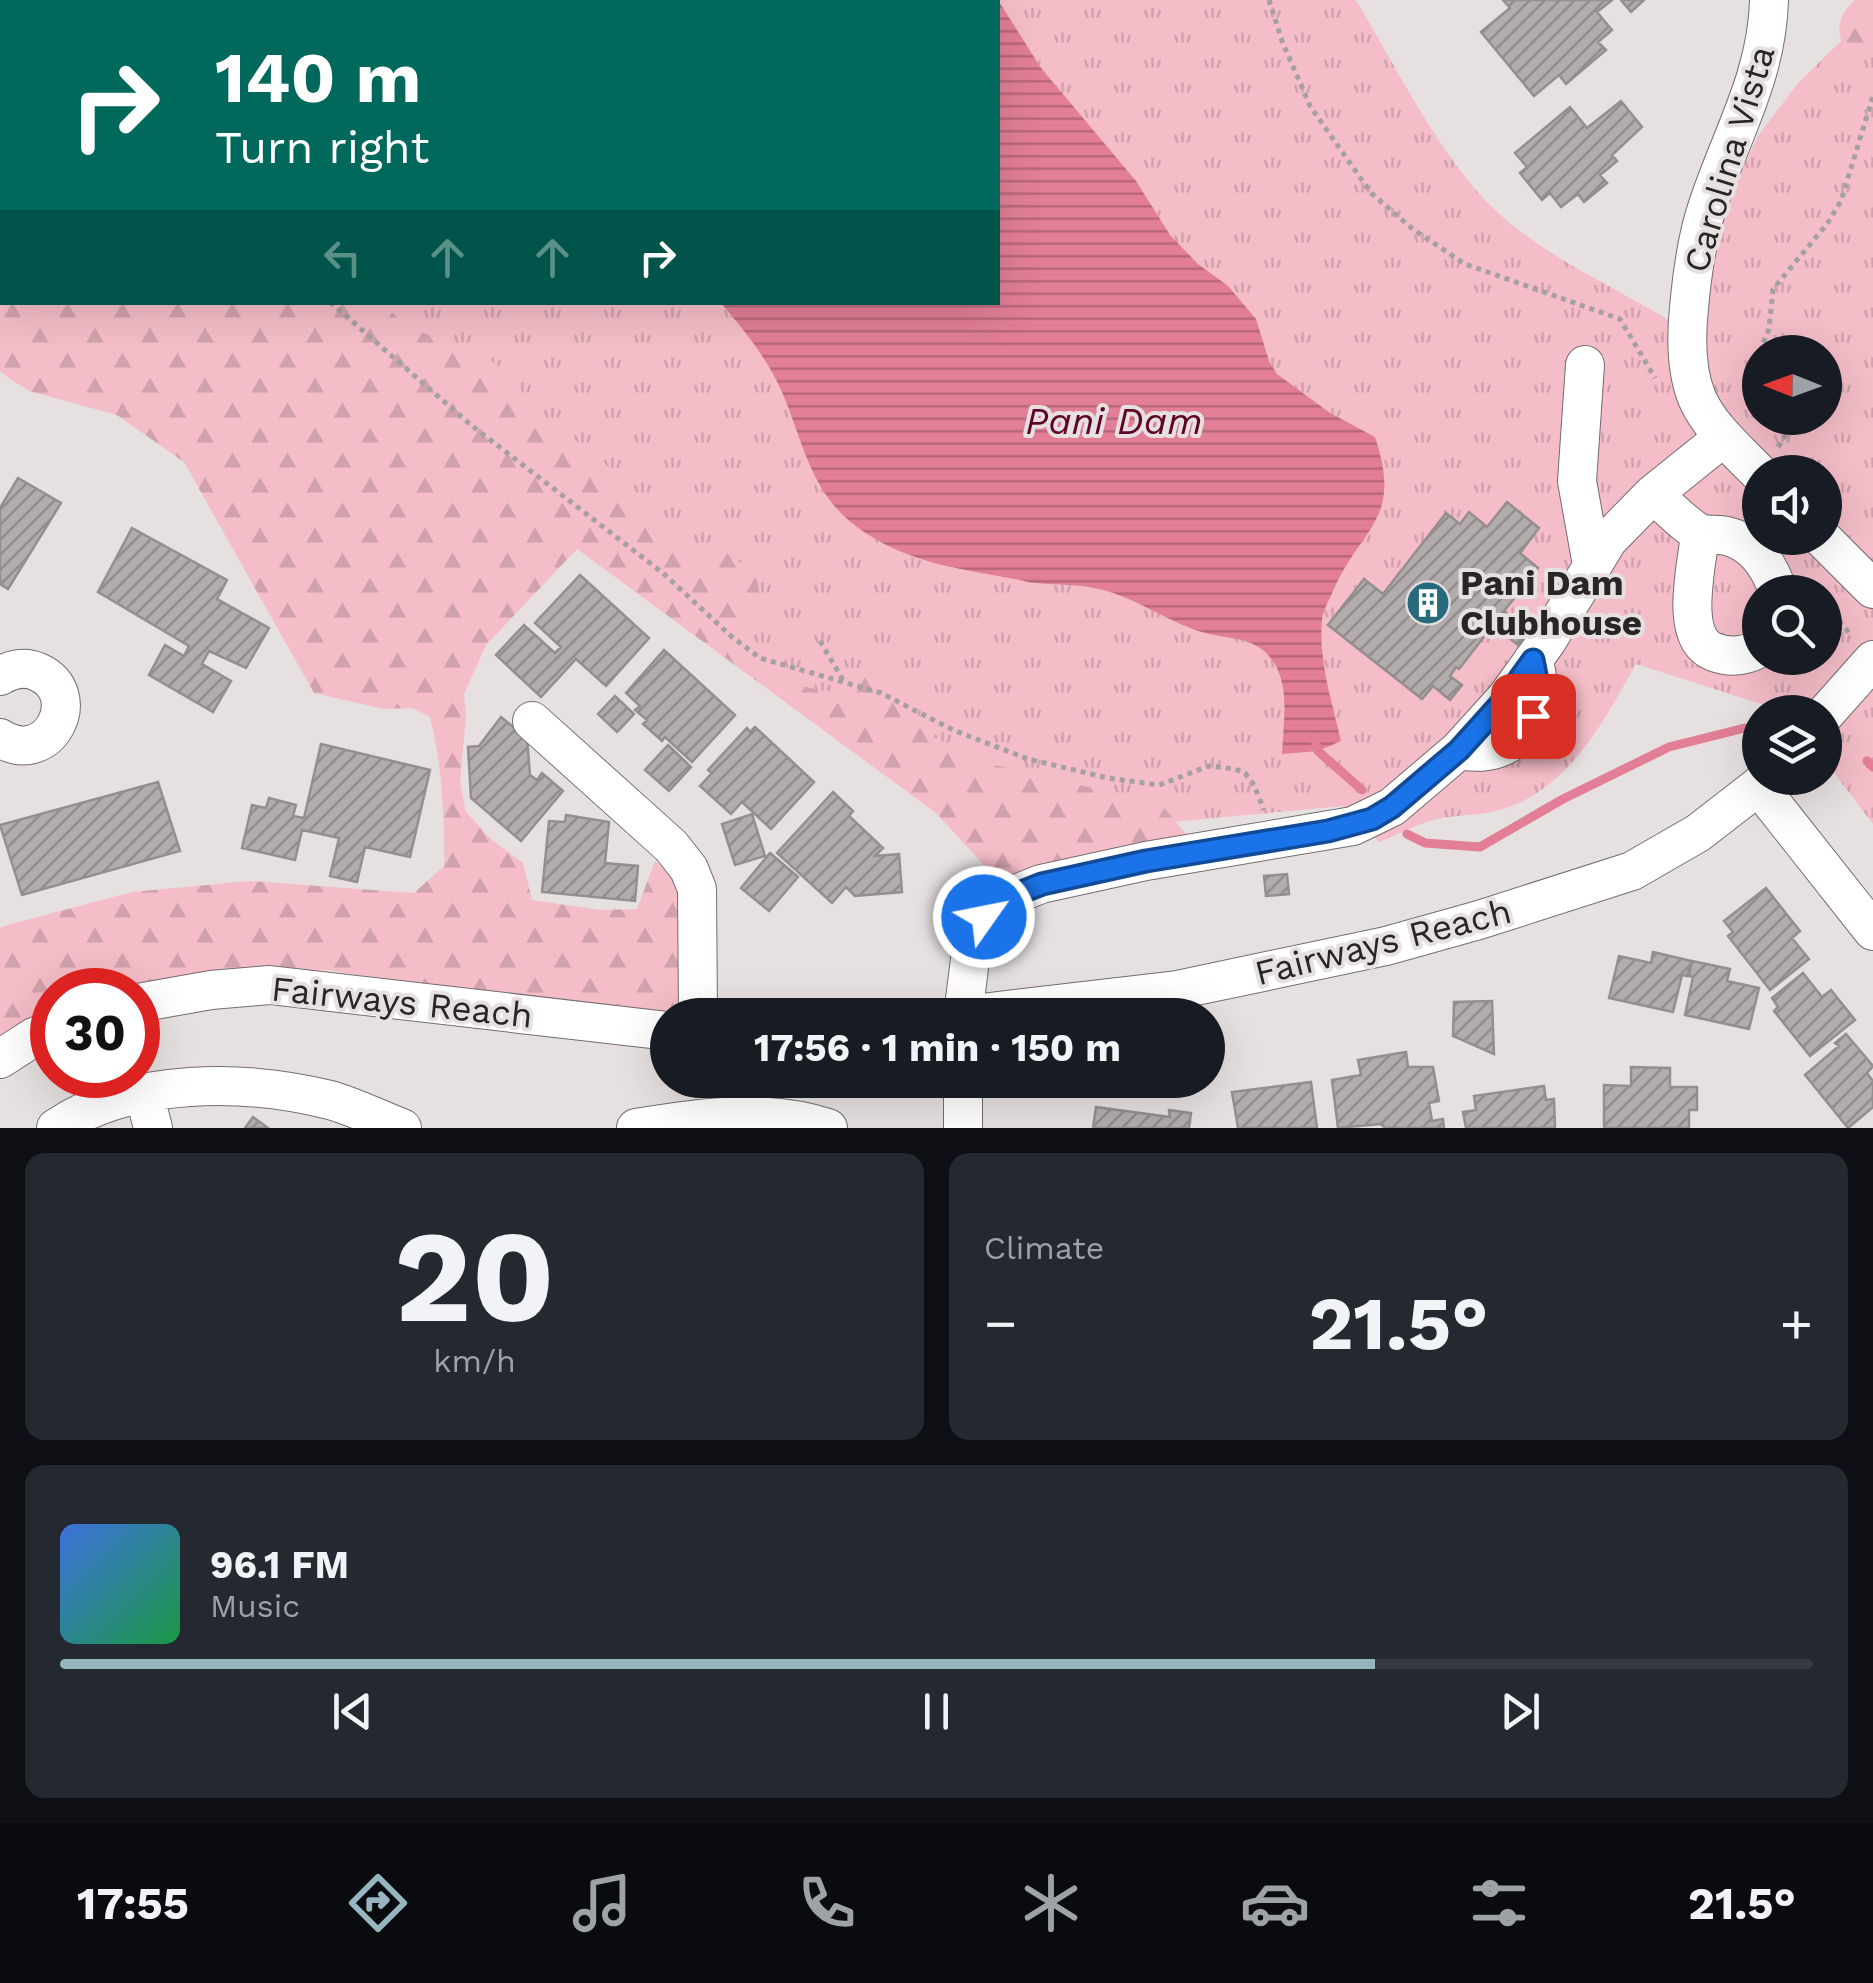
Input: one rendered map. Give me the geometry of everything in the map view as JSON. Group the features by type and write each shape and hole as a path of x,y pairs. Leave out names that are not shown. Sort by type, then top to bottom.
{"street":[{"name":"Carolina Vista","path":"1742,455 1711,423 1691,381 1687,328 1693,266 1706,211 1758,81 1768,30 1769,0"},
{"path":"1585,366 1577,480 1592,566"},
{"path":"966,998 972,944 984,917 1006,898 1042,884 1094,872 1328,831 1372,819 1392,807 1459,750 1506,698 1608,540 1653,494 1724,436"},
{"path":"1653,494 1700,534 1726,536 1748,545 1773,575"},
{"path":"1700,534 1691,612 1694,632 1706,648 1723,656 1742,654"},
{"path":"1839,555 1873,589"},
{"path":"1842,695 1873,660"},
{"path":"0,676 21,668 45,676 54,684 61,709 52,732 42,740 18,746 0,738"},
{"path":"532,721 671,846 689,869 697,889 698,998"},
{"name":"Fairways Reach","path":"1109,998 1177,990 1296,967 1460,925 1632,871 1698,833 1748,795"},
{"path":"1773,795 1873,931"},
{"name":"Fairways Reach","path":"160,999 270,986 650,1029"},
{"path":"0,1059 30,1039"},
{"path":"56,1128 73,1116 149,1110 217,1086 276,1089 335,1101 402,1128"},
{"path":"963,1098 963,1128"},
{"path":"636,1128 698,1118 766,1116 828,1128"}],"path":[{"path":"1269,0 1310,106 1371,193 1465,264 1610,313 1627,328"},
{"path":"1767,335 1772,289 1842,201 1873,96"},
{"path":"333,305 471,426 664,573 760,658 881,693 953,730 1005,751 1108,778 1160,784 1209,766 1236,769 1254,785 1276,839"},
{"path":"1842,625 1873,660"},
{"path":"820,641 845,682"}],"green space":[{"path":"1000,0 1356,0 1438,138 1495,210 1557,257 1670,321 1702,282 1758,136 1798,83 1873,10 1873,824 1842,783 1842,695 1742,698 1636,664 1600,726 1570,764 1534,795 1503,809 1436,819 1379,842 1344,806 1149,824 818,715 255,305 1000,305"},
{"path":"1855,0 1873,0 1873,46 1860,55 1846,53 1839,31 1844,13"},
{"path":"0,305 385,305 401,321 434,338 479,351 507,373 536,410 602,461 652,507 676,545 691,551 718,547 756,574 760,599 757,615 744,624 720,630 725,642 751,664 823,691 847,688 879,668 891,671 930,735 986,763 1161,804 1191,840 995,877 936,813 577,549 486,645 464,694 466,717 460,782 466,812 491,839 523,863 532,900 601,910 637,909 655,861 688,889 688,998 650,998 650,1011 540,1001 326,970 186,978 160,984 160,968 30,968 30,1027 0,1038 0,928 4,926 132,892 249,881 414,893 444,866 440,772 430,717 412,708 383,709 314,693 184,462 117,415 29,391 0,372"}],"water":[{"name":"Pani Dam","path":"1000,3 1041,68 1136,181 1170,235 1198,264 1228,286 1256,319 1277,374 1330,413 1375,437 1382,465 1382,505 1344,569 1322,620 1324,665 1341,741 1318,751 1282,754 1283,685 1275,664 1254,644 1193,629 1106,591 1030,583 932,562 894,549 857,527 828,498 818,481 775,378 723,305 1000,305"}],"building":[{"path":"1503,0 1612,0 1597,12 1612,30 1598,42 1606,50 1566,84 1559,75 1534,96 1481,32 1510,8"},
{"path":"1621,0 1644,0 1631,12"},
{"path":"1621,101 1642,127 1612,155 1617,161 1600,175 1607,183 1584,202 1578,194 1561,207 1550,193 1542,200 1520,173 1527,167 1515,153 1570,107 1587,128"},
{"path":"18,478 61,503 8,589 0,584 0,508"},
{"name":"Pani Dam Clubhouse","path":"1507,502 1539,528 1520,553 1538,568 1504,611 1529,631 1518,645 1493,625 1450,676 1462,685 1450,700 1433,686 1422,699 1328,625 1364,579 1383,594 1446,513 1460,524 1469,512 1487,527"},
{"path":"132,528 227,580 217,599 269,628 246,668 209,651 202,664 231,681 213,712 149,675 165,645 184,656 189,646 98,592"},
{"path":"580,575 649,638 606,686 576,659 541,697 496,655 524,625 555,653 561,647 535,623"},
{"path":"664,650 735,715 692,762 665,737 662,741 643,724 647,720 635,710 640,706 626,693"},
{"path":"615,696 634,714 617,732 598,714"},
{"path":"501,717 527,738 530,775 537,780 542,773 563,791 521,841 471,798 468,747 479,746"},
{"path":"755,727 814,782 771,829 742,802 731,814 700,786 712,773 708,770 747,728 750,732"},
{"path":"321,744 430,770 410,857 365,847 357,882 330,876 339,838 302,830 295,860 242,848 252,805 266,808 269,798 296,805 293,816 304,818"},
{"path":"668,745 691,767 669,791 645,770"},
{"path":"158,782 180,851 22,895 0,825"},
{"path":"833,792 853,811 849,816 883,848 875,856 899,854 902,892 855,896 846,887 832,903 777,853"},
{"path":"752,814 765,856 735,865 722,824"},
{"path":"566,815 609,822 605,863 638,866 635,901 542,892 549,821 565,822"},
{"path":"770,853 798,877 769,911 741,888"},
{"path":"1287,874 1289,894 1266,896 1264,876"},
{"path":"1766,888 1800,931 1792,938 1809,959 1770,990 1728,936 1733,932 1724,921"},
{"path":"1653,952 1691,961 1687,976 1682,975 1673,1012 1609,998 1619,956 1651,963"},
{"path":"1692,961 1730,969 1727,981 1759,988 1749,1029 1685,1015 1693,977 1689,976"},
{"path":"1803,973 1822,997 1831,990 1855,1020 1810,1056 1774,1011 1778,1007 1772,998"},
{"path":"1492,1001 1494,1054 1453,1036 1454,1002"},
{"path":"1846,1034 1873,1066 1867,1073 1873,1081 1873,1107 1848,1128 1805,1075 1839,1046 1835,1043"},
{"path":"1406,1052 1408,1067 1433,1067 1439,1101 1429,1103 1432,1121 1443,1119 1444,1128 1385,1128 1381,1124 1338,1128 1332,1080 1361,1075 1358,1060"},
{"path":"1631,1067 1670,1068 1670,1087 1697,1087 1697,1110 1689,1110 1689,1128 1604,1128 1604,1085 1631,1086"},
{"path":"1311,1082 1317,1128 1238,1128 1232,1092"},
{"path":"1544,1086 1546,1100 1554,1099 1555,1128 1466,1128 1463,1112 1476,1110 1474,1096"},
{"path":"1096,1107 1170,1117 1169,1110 1191,1113 1189,1128 1093,1128"},
{"path":"253,1117 268,1128 245,1128"}],"waterway":[{"path":"1407,834 1425,843 1480,847 1563,799 1669,747 1742,729"},
{"path":"1315,740 1318,751 1362,790"},
{"path":"1867,761 1873,767"}],"place":[{"name":"Pani Dam Clubhouse","path":"1428,603"}],"route":[{"path":"984,917 1006,898 1042,884 1146,861 1328,831 1372,819 1392,807 1459,750 1506,698 1533,660 1540,684 1539,705 1533,716"}]}
